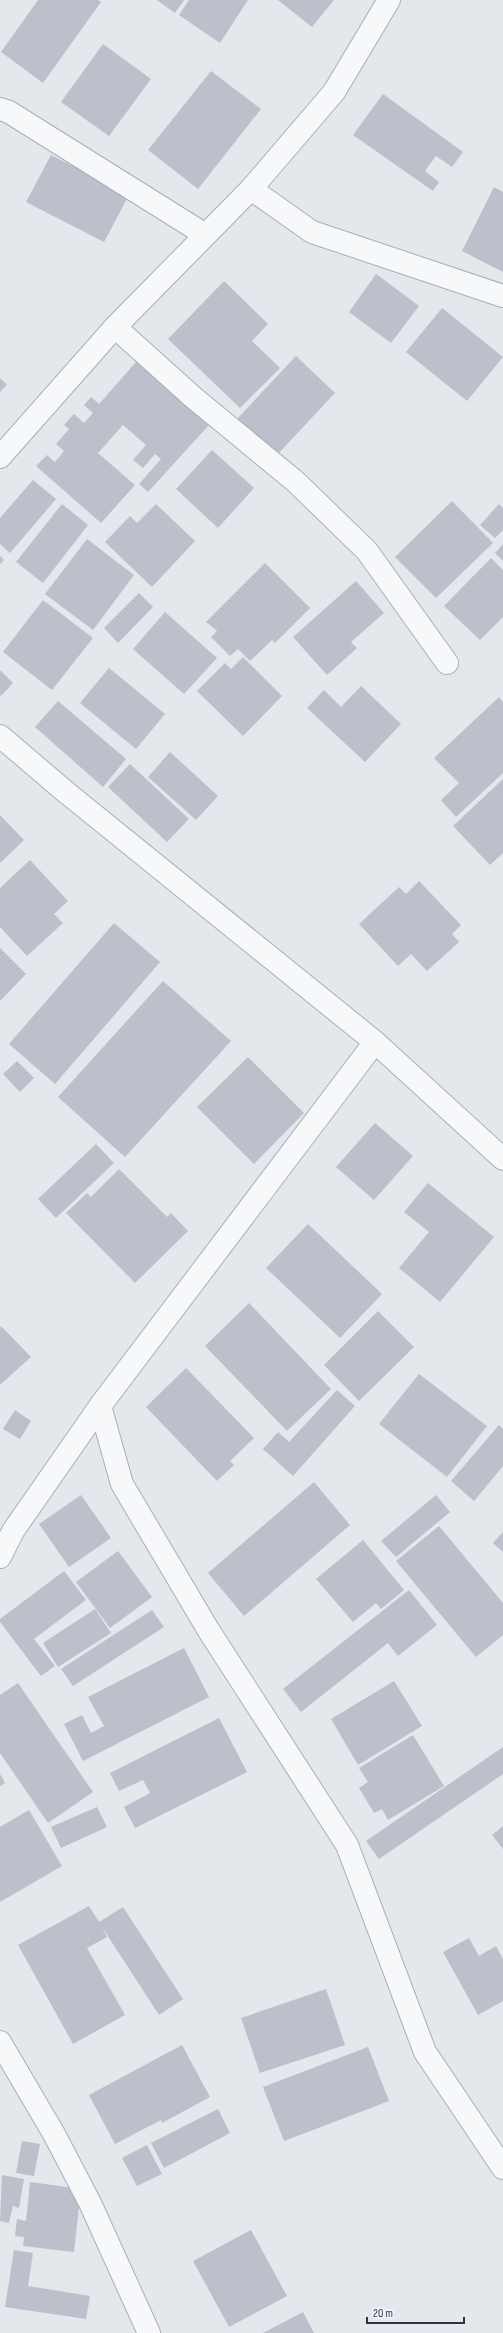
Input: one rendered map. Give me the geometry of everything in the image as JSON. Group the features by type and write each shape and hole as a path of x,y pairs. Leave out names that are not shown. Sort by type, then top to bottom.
{"street":[{"path":"0,457 116,327 204,234 251,189 334,92 390,0"},
{"path":"0,109 9,112 111,174 204,234"},
{"path":"251,189 312,232 503,296"},
{"path":"116,327 194,398 296,482 367,550 447,663"},
{"path":"0,736 73,798 375,1042 503,1158"},
{"path":"0,1556 13,1531 100,1406 375,1042"},
{"path":"100,1406 122,1484 209,1631 347,1845 425,2052 503,2168"},
{"path":"0,2042 54,2134 90,2203 149,2333"}],"building":[{"path":"38,0 98,0 101,2 43,83 1,52"},
{"path":"157,0 184,0 175,13"},
{"path":"189,0 248,0 220,43 179,15"},
{"path":"278,0 334,0 312,27"},
{"path":"103,44 151,79 109,136 61,102"},
{"path":"211,71 261,109 198,189 148,150"},
{"path":"383,94 463,152 452,167 436,156 425,171 439,182 433,191 353,135"},
{"path":"51,155 129,195 104,242 26,202"},
{"path":"494,187 503,192 503,272 462,251"},
{"path":"376,274 419,306 391,343 349,312"},
{"path":"224,281 268,324 252,341 280,368 240,408 168,339"},
{"path":"442,308 503,357 467,401 406,352"},
{"path":"296,356 335,393 276,456 237,419"},
{"path":"137,361 209,425 148,492 139,484 161,459 155,454 143,468 133,460 146,445 123,425 98,453 135,485 101,523 36,466 47,455 55,462 64,451 56,444 69,429 64,425 74,414 84,423 93,413 84,405 91,397 99,404"},
{"path":"0,378 7,385 0,392"},
{"path":"212,450 254,488 218,528 176,489"},
{"path":"33,480 56,499 10,553 0,544 0,518"},
{"path":"452,501 493,543 436,598 395,557"},
{"path":"62,504 88,525 43,583 16,562"},
{"path":"156,504 195,541 152,587 105,542 130,516 137,523"},
{"path":"499,504 503,508 503,530 495,538 480,525"},
{"path":"87,539 134,575 93,630 45,594"},
{"path":"503,544 503,561 495,553"},
{"path":"0,556 4,560 0,564"},
{"path":"491,558 503,570 503,617 480,640 444,606"},
{"path":"265,563 310,608 275,643 272,640 250,661 238,649 230,656 211,637 217,631 206,622"},
{"path":"356,581 384,613 351,642 357,648 327,675 293,637"},
{"path":"139,593 153,607 118,643 104,628"},
{"path":"43,600 93,638 52,690 3,652"},
{"path":"165,612 217,658 184,694 133,649"},
{"path":"243,657 282,696 243,736 197,691 225,663 231,669"},
{"path":"109,668 165,714 136,749 80,703"},
{"path":"0,670 13,683 1,696 0,695"},
{"path":"361,686 401,724 365,762 307,708 324,690 341,707"},
{"path":"499,697 503,702 503,773 456,817 441,800 459,783 434,758"},
{"path":"58,701 126,759 103,787 35,727"},
{"path":"170,752 218,796 196,820 148,777"},
{"path":"130,764 189,819 167,842 108,787"},
{"path":"503,779 503,853 490,865 453,826"},
{"path":"0,815 24,840 0,863"},
{"path":"30,860 68,901 54,914 63,923 27,956 0,927 0,888"},
{"path":"419,881 461,925 452,934 459,942 427,971 411,954 398,966 359,924 399,887 406,894"},
{"path":"114,923 160,962 55,1084 9,1044"},
{"path":"0,948 26,974 0,1001"},
{"path":"163,981 231,1041 125,1157 58,1097"},
{"path":"248,1057 304,1113 254,1164 197,1107"},
{"path":"17,1061 34,1078 20,1092 3,1074"},
{"path":"375,1123 413,1156 374,1200 336,1167"},
{"path":"96,1144 114,1163 56,1218 38,1199"},
{"path":"119,1169 167,1217 171,1213 188,1231 135,1283 66,1213 87,1193 91,1197"},
{"path":"428,1183 494,1237 440,1302 399,1268 429,1232 404,1212"},
{"path":"308,1224 382,1294 340,1338 266,1268"},
{"path":"249,1303 331,1389 287,1431 205,1346"},
{"path":"378,1311 414,1347 359,1401 324,1365"},
{"path":"1,1326 31,1357 0,1385 0,1328"},
{"path":"186,1368 254,1438 230,1461 234,1465 217,1481 146,1407"},
{"path":"419,1374 487,1426 447,1477 379,1424"},
{"path":"337,1390 355,1406 293,1476 263,1449 278,1432 289,1442"},
{"path":"15,1410 31,1421 20,1439 3,1429"},
{"path":"499,1425 503,1429 503,1466 474,1501 451,1481"},
{"path":"314,1482 350,1525 244,1616 208,1573"},
{"path":"81,1495 111,1538 69,1567 39,1524"},
{"path":"436,1495 450,1512 396,1557 381,1541"},
{"path":"439,1526 503,1603 503,1635 476,1657 396,1561"},
{"path":"503,1532 503,1552 493,1543"},
{"path":"363,1540 404,1590 381,1609 376,1603 353,1622 316,1579"},
{"path":"118,1551 152,1597 110,1628 76,1582"},
{"path":"64,1571 86,1600 34,1639 55,1666 41,1676 0,1622 0,1619"},
{"path":"409,1590 437,1625 398,1656 388,1643 301,1712 283,1689"},
{"path":"95,1609 111,1633 58,1667 43,1643"},
{"path":"152,1610 164,1627 73,1686 61,1669"},
{"path":"184,1648 209,1697 83,1761 64,1724 82,1715 91,1733 104,1726 88,1697"},
{"path":"394,1681 422,1726 358,1765 331,1719"},
{"path":"18,1683 93,1792 48,1823 0,1753 0,1695"},
{"path":"219,1718 247,1772 135,1828 124,1807 150,1793 143,1780 119,1791 110,1773"},
{"path":"413,1735 444,1786 388,1820 382,1809 374,1813 359,1788 368,1782 359,1768"},
{"path":"503,1747 503,1774 379,1859 366,1841"},
{"path":"0,1774 5,1783 0,1786"},
{"path":"97,1807 107,1827 61,1848 51,1827"},
{"path":"29,1810 62,1866 0,1902 0,1827"},
{"path":"503,1826 503,1849 492,1835"},
{"path":"89,1906 99,1922 123,1907 183,1999 159,2015 102,1927 107,1937 87,1948 125,2015 73,2044 18,1945"},
{"path":"469,1938 479,1956 496,1946 503,1959 503,2001 478,2015 443,1952"},
{"path":"326,1989 345,2045 260,2073 241,2018"},
{"path":"182,2045 210,2097 162,2123 161,2120 115,2144 89,2095"},
{"path":"368,2047 389,2101 284,2141 263,2087"},
{"path":"218,2109 230,2133 164,2168 151,2143"},
{"path":"22,2141 40,2144 34,2176 16,2173"},
{"path":"147,2145 162,2174 137,2186 122,2158"},
{"path":"2,2175 24,2179 19,2208 13,2206 9,2223 0,2221"},
{"path":"30,2182 81,2189 74,2252 23,2246 24,2237 15,2236 17,2219 26,2221"},
{"path":"251,2230 287,2296 229,2327 193,2261"},
{"path":"14,2250 33,2253 28,2286 90,2296 86,2319 5,2307"},
{"path":"303,2312 314,2333 263,2333"}]}
